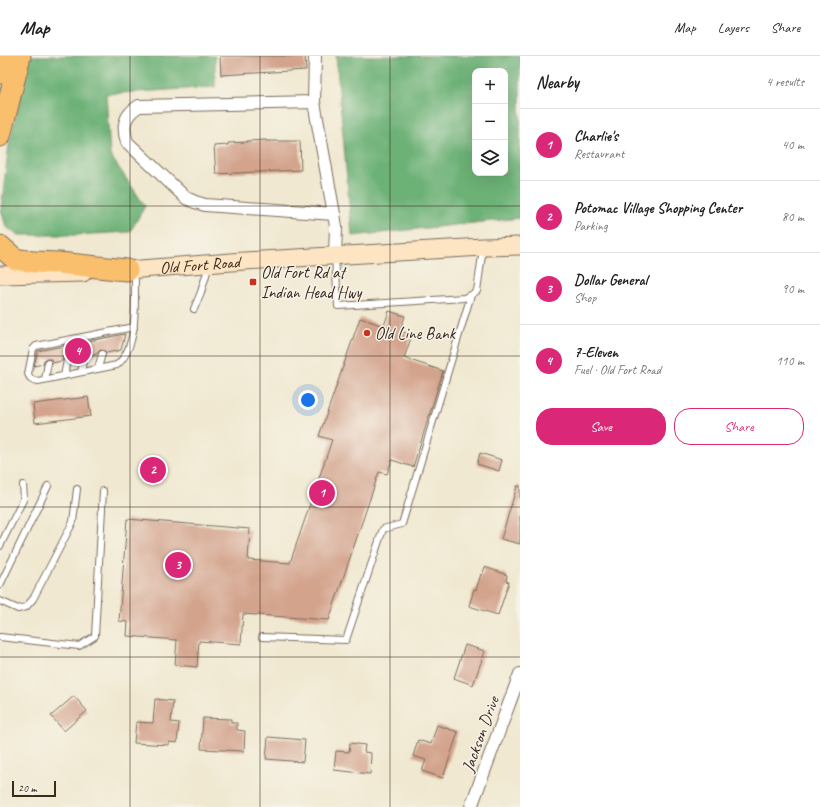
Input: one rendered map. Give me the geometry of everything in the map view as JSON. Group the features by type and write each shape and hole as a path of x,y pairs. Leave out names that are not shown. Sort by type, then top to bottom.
{"highway":[{"path":"0,73 5,56"},
{"path":"0,136 20,56"},
{"path":"0,246 15,259 131,270"}],"main road":[{"name":"Old Fort Road","path":"0,275 131,270 335,255 520,246"}],"street":[{"path":"315,56 314,102 336,227 335,255"},
{"path":"314,102 139,106 131,111 126,117 125,135 127,142 186,198 194,202 227,207 334,214"},
{"name":"Jackson Drive","path":"471,807 520,674"}],"lane":[{"path":"335,255 338,306 464,298 477,291 483,247"},
{"path":"194,309 210,263"},
{"path":"131,270 134,327 128,351 122,360 117,365 64,376 38,381 29,378 28,374 33,349 42,344 52,345 70,342 106,335 134,327"},
{"path":"262,638 346,640 384,529 402,524 471,295"},
{"path":"98,368 102,354"},
{"path":"81,372 84,357"},
{"path":"64,376 67,360"},
{"path":"45,379 48,364"},
{"path":"0,546 24,498 23,485"},
{"path":"0,585 48,486"},
{"path":"0,601 18,610 26,607 33,599 73,522 77,489"},
{"path":"0,637 79,646 95,636 103,491"}],"green space":[{"path":"31,56 215,56 215,87 106,94 110,155 145,206 130,232 74,235 19,235 6,227 1,209 9,144"},
{"path":"336,56 520,56 520,218 352,236"}],"building":[{"path":"220,56 305,56 306,70 221,75"},
{"path":"266,140 300,141 301,170 216,174 214,146 228,145 228,143"},
{"path":"389,311 405,316 400,331 412,335 404,358 443,371 413,467 392,460 387,474 379,472 329,620 243,614 241,644 199,641 197,667 175,665 177,640 127,636 128,622 119,621 127,519 250,529 248,560 290,563 332,440 319,436 360,318 384,326"},
{"path":"125,334 121,350 106,353 105,351 101,350 97,354 88,356 87,353 83,353 80,354 79,358 71,359 70,356 66,356 63,357 62,361 52,363 51,359 47,359 44,360 43,364 34,366 38,351"},
{"path":"88,397 91,416 35,423 33,404"},
{"path":"480,453 502,460 499,471 477,464"},
{"path":"517,486 520,486 520,544 501,539"},
{"path":"485,567 507,575 506,581 509,582 498,615 469,606 474,589 476,590"},
{"path":"465,645 485,651 473,685 454,678"},
{"path":"74,696 87,711 64,731 51,716"},
{"path":"155,699 173,701 171,722 179,723 177,743 169,742 169,745 134,743 136,722 153,723"},
{"path":"203,718 231,719 231,723 237,723 237,730 245,731 244,751 201,749"},
{"path":"437,725 458,732 443,778 422,771 426,760 413,756 418,740 431,744"},
{"path":"268,737 305,740 303,762 266,759"},
{"path":"350,743 365,745 364,752 371,753 370,774 334,770 336,751 349,752"}],"place":[{"name":"Old Fort Rd at Indian Head Hwy","path":"253,282"},
{"name":"Old Line Bank","path":"367,333"},
{"name":"7-Eleven","path":"78,351"},
{"name":"Potomac Village Shopping Center","path":"153,470"},
{"name":"Charlie's","path":"322,493"},
{"name":"Dollar General","path":"178,565"}]}
